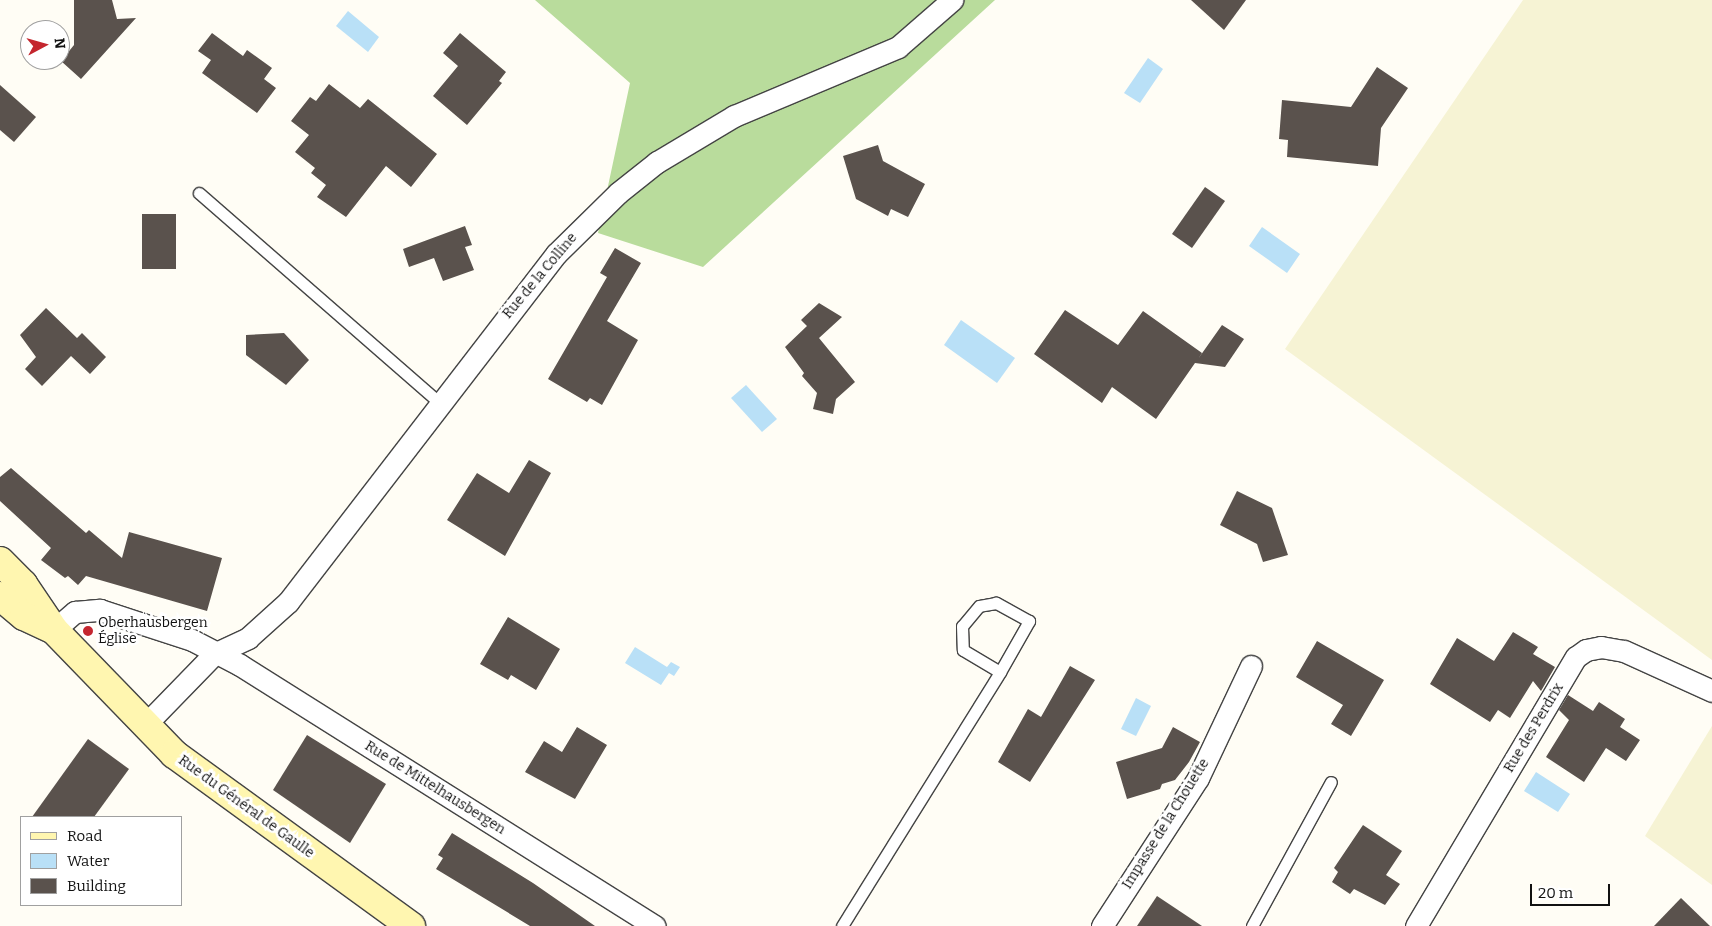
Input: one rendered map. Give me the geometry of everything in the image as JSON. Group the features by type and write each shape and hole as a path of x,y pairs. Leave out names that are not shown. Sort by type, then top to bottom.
{"street":[{"name":"Rue de la Colline","path":"214,654 248,638 288,602 439,402 556,254 618,193 656,162 734,116 898,47 952,0"},
{"name":"Rue du Général de Gaulle","path":"0,560 22,584 54,630 145,725 200,776 411,926"},
{"name":"Rue du Général de Gaulle","path":"0,596 24,616 54,630"},
{"name":"Rue de Mittelhausbergen","path":"54,630 75,612 100,610 175,633 214,654 240,665 655,926"},
{"name":"Rue des Perdrix","path":"1416,926 1576,657 1586,650 1601,647 1624,651 1712,690"},
{"path":"145,725 214,654"},
{"name":"Impasse de la Chouette","path":"1102,926 1198,778 1251,666"}],"lane":[{"path":"199,192 439,402"},
{"path":"842,926 1000,672 1029,621 996,603 979,606 962,626 963,650 1000,672"},
{"path":"1252,926 1331,782"}],"shaded area":[{"path":"1523,0 1712,0 1712,660 1285,349"},
{"path":"1712,726 1712,885 1645,836"}],"green space":[{"path":"535,0 995,0 703,267 598,233 630,83"}],"water":[{"path":"348,11 379,37 368,52 336,26"},
{"path":"1148,58 1163,69 1140,103 1124,93"},
{"path":"1262,227 1300,254 1287,273 1249,246"},
{"path":"961,320 1015,358 997,383 944,345"},
{"path":"746,385 777,419 762,432 731,398"},
{"path":"635,647 667,667 671,662 680,667 674,676 669,673 661,685 625,663"},
{"path":"1136,698 1151,706 1136,736 1121,729"},
{"path":"1536,772 1570,794 1558,812 1524,791"}],"building":[{"path":"74,0 112,0 117,19 136,18 81,79 70,69 70,50 74,45"},
{"path":"1191,0 1246,0 1224,30"},
{"path":"212,33 243,56 247,50 272,68 264,79 276,88 257,113 202,73 211,60 198,51"},
{"path":"460,33 506,72 499,81 502,83 467,125 433,96 458,66 443,53"},
{"path":"1377,67 1408,88 1381,128 1378,166 1287,157 1288,140 1279,139 1282,100 1351,107"},
{"path":"329,84 360,108 368,99 437,154 411,187 386,166 346,217 317,197 326,185 311,173 315,168 295,152 309,135 291,121 310,97 316,101"},
{"path":"0,85 36,117 14,142 0,130"},
{"path":"878,145 883,161 925,184 908,217 891,209 888,216 856,199 843,156"},
{"path":"1205,187 1225,201 1192,248 1172,234"},
{"path":"142,214 176,214 176,269 142,269"},
{"path":"465,226 472,245 465,247 474,270 443,281 434,258 409,267 403,249"},
{"path":"615,248 641,263 607,321 638,340 602,405 590,398 587,402 548,379 607,277 600,273"},
{"path":"819,303 842,317 819,338 855,382 836,399 833,414 813,409 817,393 802,376 804,373 785,347 807,326 801,320"},
{"path":"46,308 77,338 82,333 106,357 90,374 71,356 42,386 25,369 36,357 20,335"},
{"path":"1065,310 1118,345 1143,311 1202,353 1198,359 1222,325 1244,339 1225,367 1195,363 1156,419 1112,387 1102,403 1034,354"},
{"path":"284,333 309,360 286,385 246,355 246,335"},
{"path":"529,460 551,473 505,556 447,520 477,473 509,493"},
{"path":"11,468 86,533 89,530 122,558 129,532 222,558 207,611 86,576 78,585 68,576 65,578 41,560 51,548 0,501 0,477"},
{"path":"1237,491 1272,508 1288,555 1263,562 1257,544 1220,525"},
{"path":"508,617 560,649 536,690 511,675 508,680 480,664"},
{"path":"1513,632 1538,647 1533,654 1555,667 1541,691 1533,681 1510,718 1498,710 1490,722 1430,684 1457,638 1494,661"},
{"path":"1317,641 1384,680 1351,736 1331,724 1343,705 1296,677"},
{"path":"1070,666 1095,680 1030,782 998,762 1028,709 1041,717"},
{"path":"1568,695 1593,711 1599,702 1625,719 1620,727 1640,740 1626,761 1606,748 1584,782 1546,757 1569,720 1559,710"},
{"path":"577,727 607,745 575,799 525,772 544,741 562,752"},
{"path":"1173,727 1200,742 1189,762 1175,780 1162,784 1160,789 1127,799 1116,762 1162,748"},
{"path":"307,735 386,784 350,843 273,790"},
{"path":"88,739 129,769 95,816 33,816"},
{"path":"1363,825 1402,851 1386,875 1400,884 1385,905 1354,889 1350,894 1332,882 1338,872 1334,868"},
{"path":"452,833 533,883 595,926 530,926 436,869 443,858 438,855"},
{"path":"1157,896 1202,926 1137,926"},
{"path":"1681,898 1710,926 1654,926"}],"place":[{"name":"Oberhausbergen Église","path":"88,631"}]}
